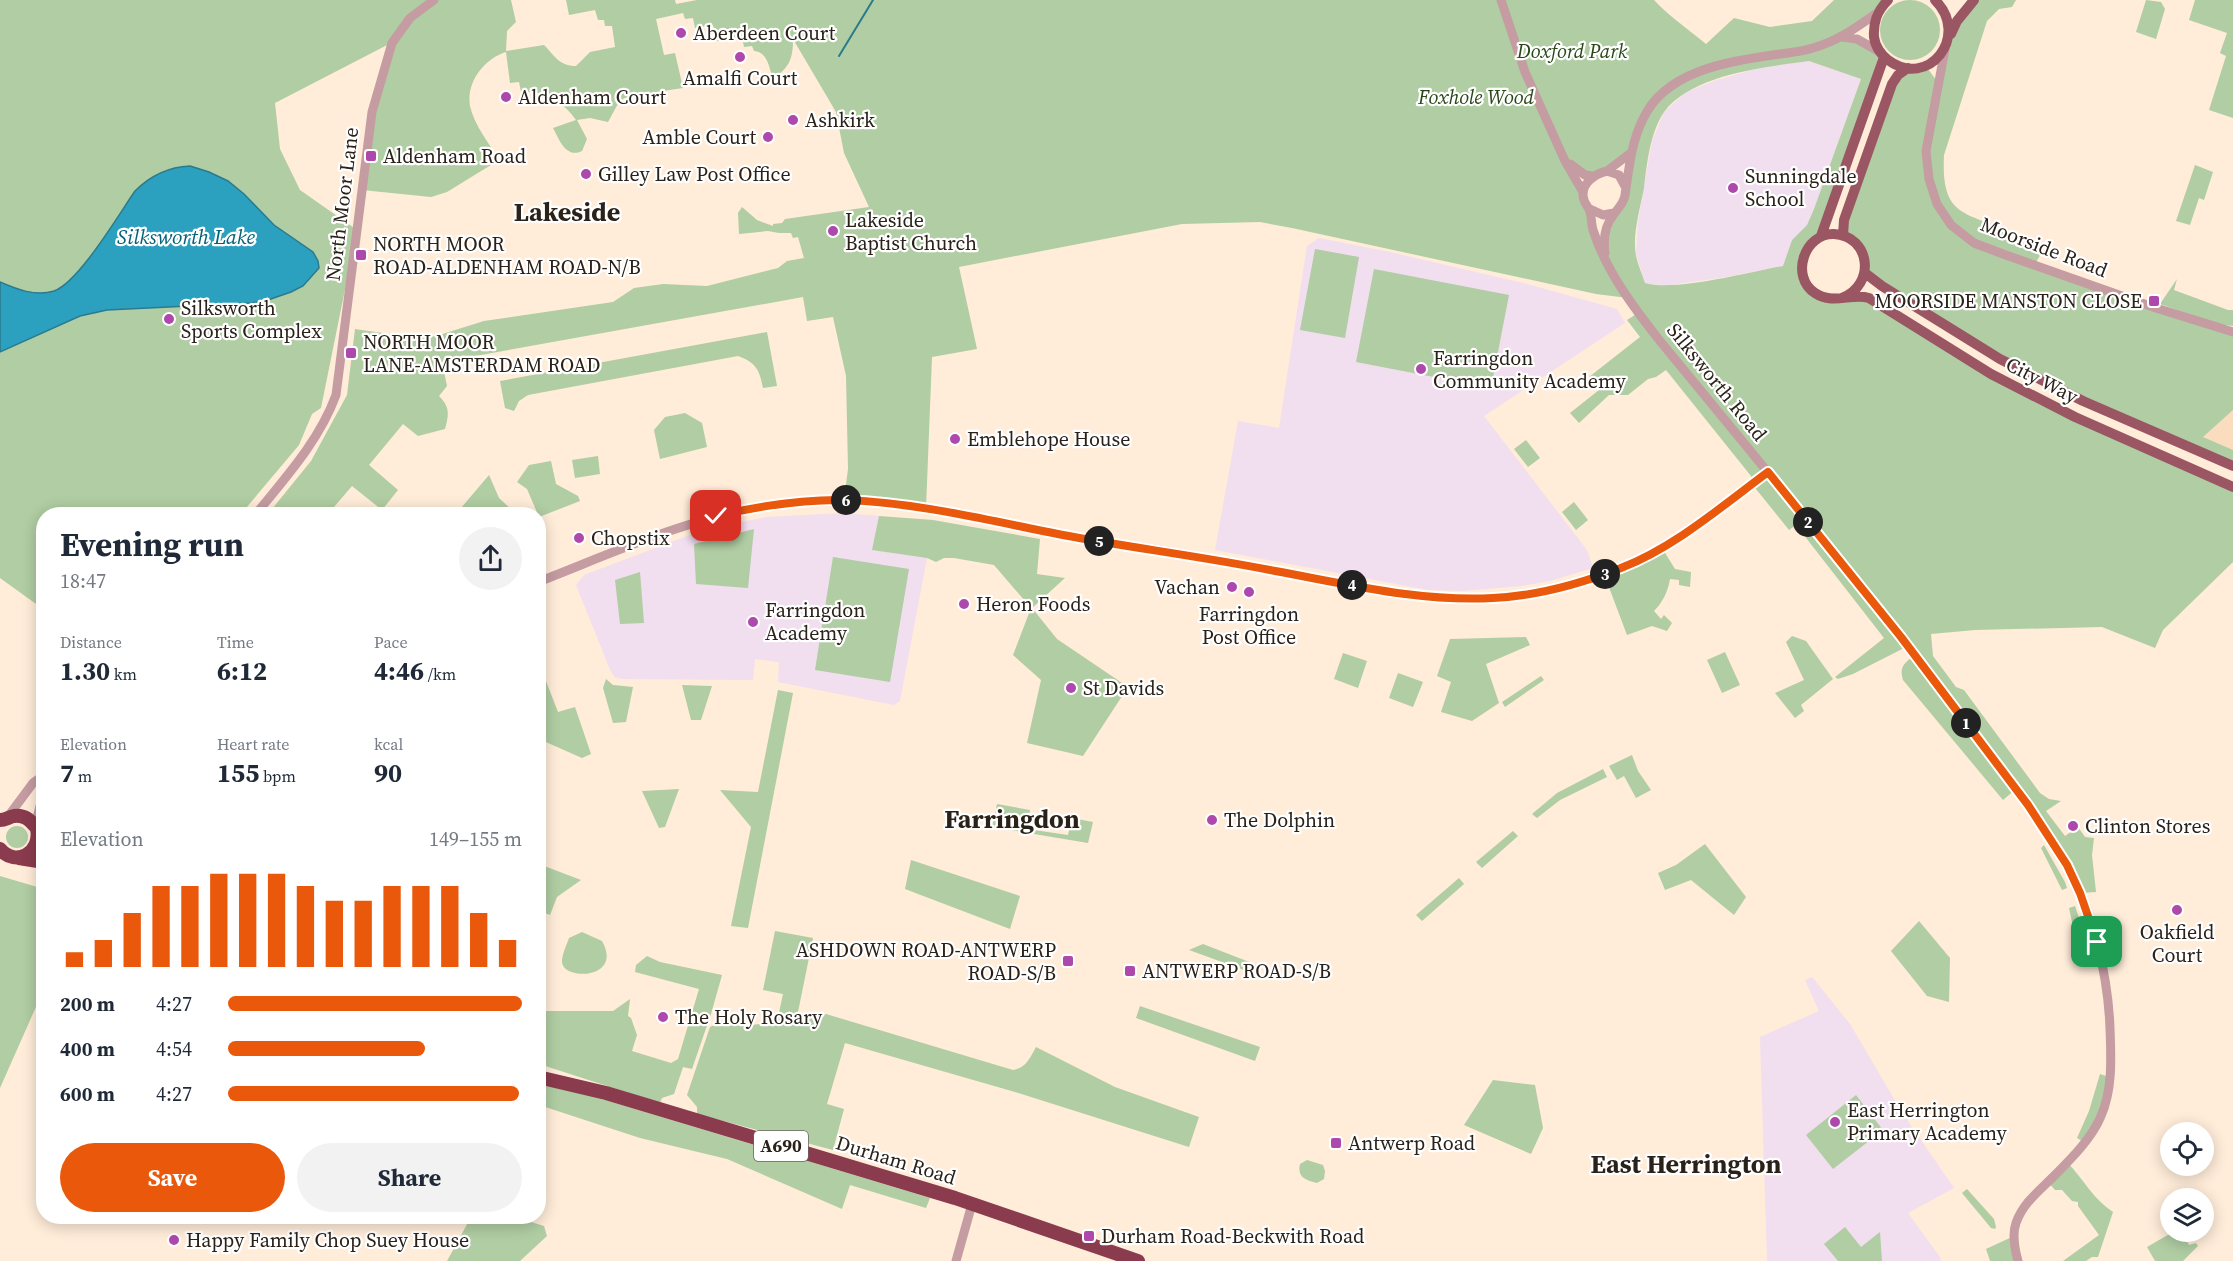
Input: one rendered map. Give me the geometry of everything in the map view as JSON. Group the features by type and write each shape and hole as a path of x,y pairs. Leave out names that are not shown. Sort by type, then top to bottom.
{"highway":[{"path":"3,821 23,816 36,828"},
{"path":"7,854 31,853 36,846"},
{"path":"7,854 36,860"},
{"name":"Durham Road","path":"546,1072 606,1094"},
{"name":"Durham Road","path":"546,1079 606,1094 972,1203 1138,1261"}],"main road":[{"path":"1888,0 1877,13 1873,26 1875,41 1882,55 1893,64 1908,68 1926,66 1937,59 1957,21 1974,0"},
{"path":"1935,0 1943,8 1948,21 1947,43"},
{"path":"1821,236 1843,235 1858,247 1864,256 1865,273 1857,290 1842,298 1823,298 1809,288 1801,270 1805,252 1821,236 1882,55"},
{"path":"1843,235 1844,220 1892,84 1898,75 1908,68"},
{"name":"City Way","path":"1865,273 1882,286 2000,359 2082,401 2233,466"},
{"name":"City Way","path":"1842,298 1861,296 1869,298 1991,374 2075,417 2233,487"}],"street":[{"name":"North Moor Lane","path":"262,507 304,454 331,409 336,395 372,112 392,43 410,18 434,0"},
{"name":"Silksworth Road","path":"1501,0 1525,72 1566,161 1583,192 1583,199 1590,210 1592,227 1606,258 1628,298 1653,332 1901,637 2028,805 2067,865 2080,893 2097,942 2104,978 2110,1027 2109,1087 2102,1115 2089,1136 2068,1163 2025,1204 2015,1225 2018,1261"},
{"name":"Silksworth Road","path":"1606,258 1604,236 1606,227 1622,205 1637,132 1648,108 1656,98 1678,81 1717,65 1812,48 1842,37 1877,13"},
{"path":"1842,37 1857,39 1882,55"},
{"name":"Moorside Road","path":"1947,43 1926,151 1929,179 1937,204 1952,225 1974,243 2002,254 2167,312 2233,332"},
{"path":"1926,66 1939,84"},
{"path":"1583,192 1584,186 1594,176 1607,171 1632,152"},
{"path":"1566,161 1577,171 1594,176"},
{"path":"1607,171 1619,176 1626,188"},
{"path":"1590,210 1603,215 1614,213"},
{"path":"546,579 660,534 716,516 759,506 844,500 926,508 1066,536 1208,558 1405,594 1493,598 1521,595 1579,582 1640,560 1676,539 1768,472"},
{"path":"3,821 36,781"},
{"path":"956,1261 972,1203"}],"shaded area":[{"name":"Sunningdale School","path":"1809,61 1861,79 1814,209 1807,225 1792,240 1783,266 1664,286 1645,283 1636,254 1638,221 1652,141 1664,112 1686,92 1717,80 1763,67"},
{"name":"Farringdon Community Academy","path":"1319,238 1531,285 1617,309 1625,323 1484,416 1587,550 1593,568 1550,581 1521,586 1463,591 1428,590 1215,550 1238,421 1279,428 1307,246"},
{"path":"2233,410 2233,454 2203,437"},
{"name":"Farringdon Academy","path":"844,513 879,516 873,550 927,558 900,701 894,705 778,682 779,662 755,659 753,680 622,679 615,677 611,672 576,585 584,575 703,530 767,517"},
{"name":"East Herrington Primary Academy","path":"1812,977 1850,1024 1903,1114 1954,1188 1908,1213 1941,1261 1767,1261 1760,1037 1819,1011 1805,980"}],"green space":[{"path":"0,0 511,0 516,22 507,31 506,51 544,45 561,62 576,66 590,52 615,47 612,26 605,26 604,20 598,20 595,10 569,15 566,0 675,0 676,4 697,0 1654,0 1706,44 1734,18 1770,27 1812,21 1834,0 1883,0 1881,6 1843,37 1880,52 1826,226 1802,260 1814,292 1861,296 1991,374 2233,487 2233,562 2163,630 2155,648 2102,627 1975,630 1931,634 1933,656 1956,687 1964,690 2040,793 2049,799 2061,801 2046,811 2065,836 2078,827 2085,837 2094,838 2092,855 2096,892 2080,893 2016,789 2003,800 1903,680 1903,666 1915,655 1908,646 1853,674 1838,679 1835,677 1884,638 1796,525 1789,530 1752,484 1755,481 1666,370 1648,379 1628,395 1609,395 1579,423 1570,413 1599,390 1589,377 1640,337 1627,320 1638,313 1628,298 1596,294 1260,222 1182,224 959,267 977,349 932,357 926,508 844,500 848,469 846,376 833,317 807,321 803,297 442,362 447,386 439,396 448,411 445,429 418,436 403,424 369,465 398,490 384,507 378,507 352,486 334,507 274,507 311,461 347,395 355,329 417,338 436,336 484,321 613,302 634,288 663,284 707,286 778,268 787,261 804,258 798,237 793,238 791,233 768,231 739,234 738,213 742,207 757,220 773,226 773,224 782,223 785,219 869,207 844,153 836,112 793,39 789,62 773,79 765,57 754,51 752,46 744,47 742,36 717,41 713,25 695,28 693,18 685,19 683,13 656,19 664,55 675,53 683,88 630,96 620,100 608,122 590,118 577,120 587,139 582,151 576,153 564,147 553,128 576,120 571,114 552,98 537,93 521,92 519,82 510,83 506,52 491,60 478,73 469,97 478,127 499,160 447,192 431,197 362,190 372,112 391,43 275,103 280,149 300,190 357,230 321,408 312,414 299,445 247,507 36,507 36,604 0,578","holes":["1809,61 1861,79 1814,209 1807,225 1792,240 1783,266 1693,283 1674,285 1645,283 1635,248 1646,169 1655,129 1664,112 1677,99 1692,89 1731,74","1631,153 1619,209 1604,245 1592,227 1577,171 1600,172"]},
{"path":"1904,0 1916,0 1927,5 1935,13 1940,30 1938,42 1927,55 1916,60 1904,60 1893,55 1885,47 1880,36 1880,24 1885,13 1893,5"},
{"path":"1974,0 2016,0 2012,7 1999,9 1987,21 1944,155 1946,190 1951,200 1967,214 2010,231 2008,238 2027,244 2030,238 2041,242 2045,247 2035,264 2233,332 2233,410 2203,437 2233,450 2233,466 2083,401 1872,279 1866,263 1843,235 1898,75 1926,66 1938,83 1946,48"},
{"path":"2146,0 2161,2 2165,9 2156,39 2136,32"},
{"path":"2195,0 2233,0 2233,118 2209,110 2226,56 2220,53 2227,33 2189,20"},
{"path":"2195,165 2213,172 2204,200 2199,198 2190,225 2176,221"},
{"path":"1315,249 1359,257 1345,338 1300,330"},
{"path":"1374,269 1509,295 1491,388 1356,362"},
{"path":"2177,279 2174,290 2233,310 2233,326 2217,324 2160,304"},
{"path":"767,332 777,386 763,388 753,364 738,356 528,395 519,401 514,411 505,408 500,381"},
{"path":"685,413 702,423 707,447 660,459 654,430 665,417"},
{"path":"1526,440 1540,458 1528,467 1514,449"},
{"path":"598,456 600,474 575,478 572,460"},
{"path":"551,461 556,484 578,496 580,501 546,514 546,507 535,507 527,489 517,482 529,465"},
{"path":"489,475 499,498 509,507 462,507"},
{"path":"1574,502 1588,520 1576,530 1562,512"},
{"path":"879,516 933,520 1040,539 1037,574 1065,578 1032,608 1057,639 1128,687 1083,756 1027,743 1041,680 1013,655 1031,608 994,565 954,558 944,558 936,562 927,558 872,550"},
{"path":"754,529 748,588 696,584 694,544"},
{"path":"1662,548 1675,569 1691,572 1690,587 1679,585 1679,580 1670,579 1665,596 1654,611 1661,619 1664,615 1672,623 1667,631 1652,626 1627,635 1604,574"},
{"path":"833,557 909,569 890,682 815,670"},
{"path":"640,572 644,623 620,624 615,580"},
{"path":"1792,636 1806,641 1833,679 1801,705 1804,711 1795,718 1775,693 1804,680 1786,642"},
{"path":"1526,637 1530,645 1486,664 1499,703 1472,721 1441,712 1451,682 1437,676 1450,639"},
{"path":"1725,652 1740,685 1722,693 1707,660"},
{"path":"1343,653 1367,661 1358,688 1334,679"},
{"path":"1398,673 1423,682 1413,707 1389,698"},
{"path":"1541,676 1544,680 1505,707 1502,702"},
{"path":"606,679 613,685 633,687 626,722 613,723 603,688"},
{"path":"546,681 558,712 575,707 591,754 582,758 546,742"},
{"path":"682,685 712,686 701,720 691,720"},
{"path":"778,690 793,693 748,928 731,926 751,827 720,790 758,792"},
{"path":"1632,755 1638,771 1651,790 1636,798 1624,776 1617,780 1609,766"},
{"path":"1603,769 1607,777 1560,800 1537,818 1532,814 1557,793"},
{"path":"679,789 665,827 659,828 642,791"},
{"path":"997,804 1030,810 1027,829 1068,835 1072,818 1093,822 1088,843 992,827"},
{"path":"17,826 25,829 28,837 25,845 17,848 9,845 6,837 9,829"},
{"path":"1513,831 1518,836 1482,868 1476,862"},
{"path":"1705,844 1746,897 1734,915 1691,880 1665,890 1658,873 1676,865"},
{"path":"2044,845 2067,888 2062,890 2041,848"},
{"path":"911,860 1020,896 1010,929 905,889"},
{"path":"546,867 581,880 557,897 550,915 546,914"},
{"path":"0,876 36,887 36,1007 0,1088"},
{"path":"1459,878 1464,884 1422,921 1416,915"},
{"path":"2075,906 2085,940 2075,936 2069,908"},
{"path":"1919,921 1950,958 1949,1002 1927,996 1891,951"},
{"path":"775,931 813,938 797,1017 826,1014 1013,1070 1030,1059 1036,1047 1115,1087 1199,1117 1189,1147 1015,1092 845,1043 827,1104 844,1109 833,1150 697,1114 697,1107 687,1095 710,1027 722,1021 751,1025 777,1022 783,994 763,990"},
{"path":"582,932 602,941 607,954 605,963 599,970 580,974 564,967 562,961 569,938"},
{"path":"1203,944 1257,965 1255,974 1189,950"},
{"path":"647,956 660,962 722,975 692,1069 683,1067 674,1094 662,1098 660,1103 546,1066 546,1011 613,1011 630,999 628,1016 631,1018 637,1035 632,1051 671,1063 678,1059 699,989 635,972 636,965"},
{"path":"1140,1006 1260,1047 1255,1061 1136,1018"},
{"path":"2100,1074 2109,1077 2101,1115 2084,1142 2077,1138 2089,1111"},
{"path":"1493,1080 1535,1085 1543,1128 1531,1154 1464,1125"},
{"path":"546,1082 930,1198 926,1208 850,1185 842,1209 727,1159 640,1138 546,1107"},
{"path":"1856,1095 1883,1130 1833,1169 1806,1135"},
{"path":"1307,1160 1323,1165 1324,1179 1317,1183 1301,1175 1300,1164"},
{"path":"2068,1163 2094,1195 2113,1212 2098,1257 2092,1257 2086,1261 2063,1261 2099,1235 2078,1206 2078,1202 2072,1201 2062,1190 2055,1190 2048,1182"},
{"path":"1967,1189 1994,1219 1995,1229 1991,1228 1962,1193"},
{"path":"467,1224 538,1224 544,1226 547,1236 520,1261 447,1261"},
{"path":"1845,1227 1861,1247 1880,1232 1882,1261 1838,1261 1824,1244"},
{"path":"2014,1236 2018,1261 1990,1261 1986,1249"},
{"path":"2160,1240 2160,1242 2187,1242 2189,1245 2196,1243 2198,1246 2183,1261 2155,1261 2147,1247"}],"water":[{"name":"Silksworth Lake","path":"190,166 228,181 274,225 313,252 319,268 303,286 268,300 251,303 107,310 80,316 0,352 0,282 33,293 47,293 64,285 86,261 135,191 160,173"}],"waterway":[{"path":"839,56 873,0"}],"place":[{"name":"Aberdeen Court","path":"681,33"},
{"name":"Amalfi Court","path":"740,57"},
{"name":"Aldenham Court","path":"506,97"},
{"name":"Ashkirk","path":"793,120"},
{"name":"Amble Court","path":"768,137"},
{"name":"Aldenham Road","path":"371,156"},
{"name":"Gilley Law Post Office","path":"586,174"},
{"name":"Sunningdale School","path":"1733,188"},
{"name":"Lakeside Baptist Church","path":"833,231"},
{"name":"NORTH MOOR ROAD-ALDENHAM ROAD-N/B","path":"361,255"},
{"name":"MOORSIDE MANSTON CLOSE","path":"2154,301"},
{"name":"Silksworth Sports Complex","path":"169,319"},
{"name":"NORTH MOOR LANE-AMSTERDAM ROAD","path":"351,353"},
{"name":"Farringdon Community Academy","path":"1421,369"},
{"name":"Emblehope House","path":"955,439"},
{"name":"Chopstix","path":"579,538"},
{"name":"Vachan","path":"1232,587"},
{"name":"Farringdon Post Office","path":"1249,592"},
{"name":"Heron Foods","path":"964,604"},
{"name":"Farringdon Academy","path":"753,622"},
{"name":"St Davids","path":"1071,688"},
{"name":"The Dolphin","path":"1212,820"},
{"name":"Clinton Stores","path":"2073,826"},
{"name":"Oakfield Court","path":"2177,910"},
{"name":"ASHDOWN ROAD-ANTWERP ROAD-S/B","path":"1068,961"},
{"name":"ANTWERP ROAD-S/B","path":"1130,971"},
{"name":"The Holy Rosary","path":"663,1017"},
{"name":"East Herrington Primary Academy","path":"1835,1122"},
{"name":"Antwerp Road","path":"1336,1143"},
{"name":"Durham Road-Beckwith Road","path":"1089,1236"},
{"name":"Happy Family Chop Suey House","path":"174,1240"}],"district":[{"name":"Lakeside","path":"567,212"},
{"name":"Farringdon","path":"1012,819"},
{"name":"East Herrington","path":"1686,1164"}],"route":[{"path":"716,516 759,506 807,501 844,500 926,508 1066,536 1208,558 1405,594 1493,598 1521,595 1579,582 1640,560 1676,539 1768,472 1901,637 2028,805 2067,865 2080,893 2097,942"}],"park label":[{"name":"Doxford Park","path":"1572,51"},
{"name":"Foxhole Wood","path":"1476,97"}]}
